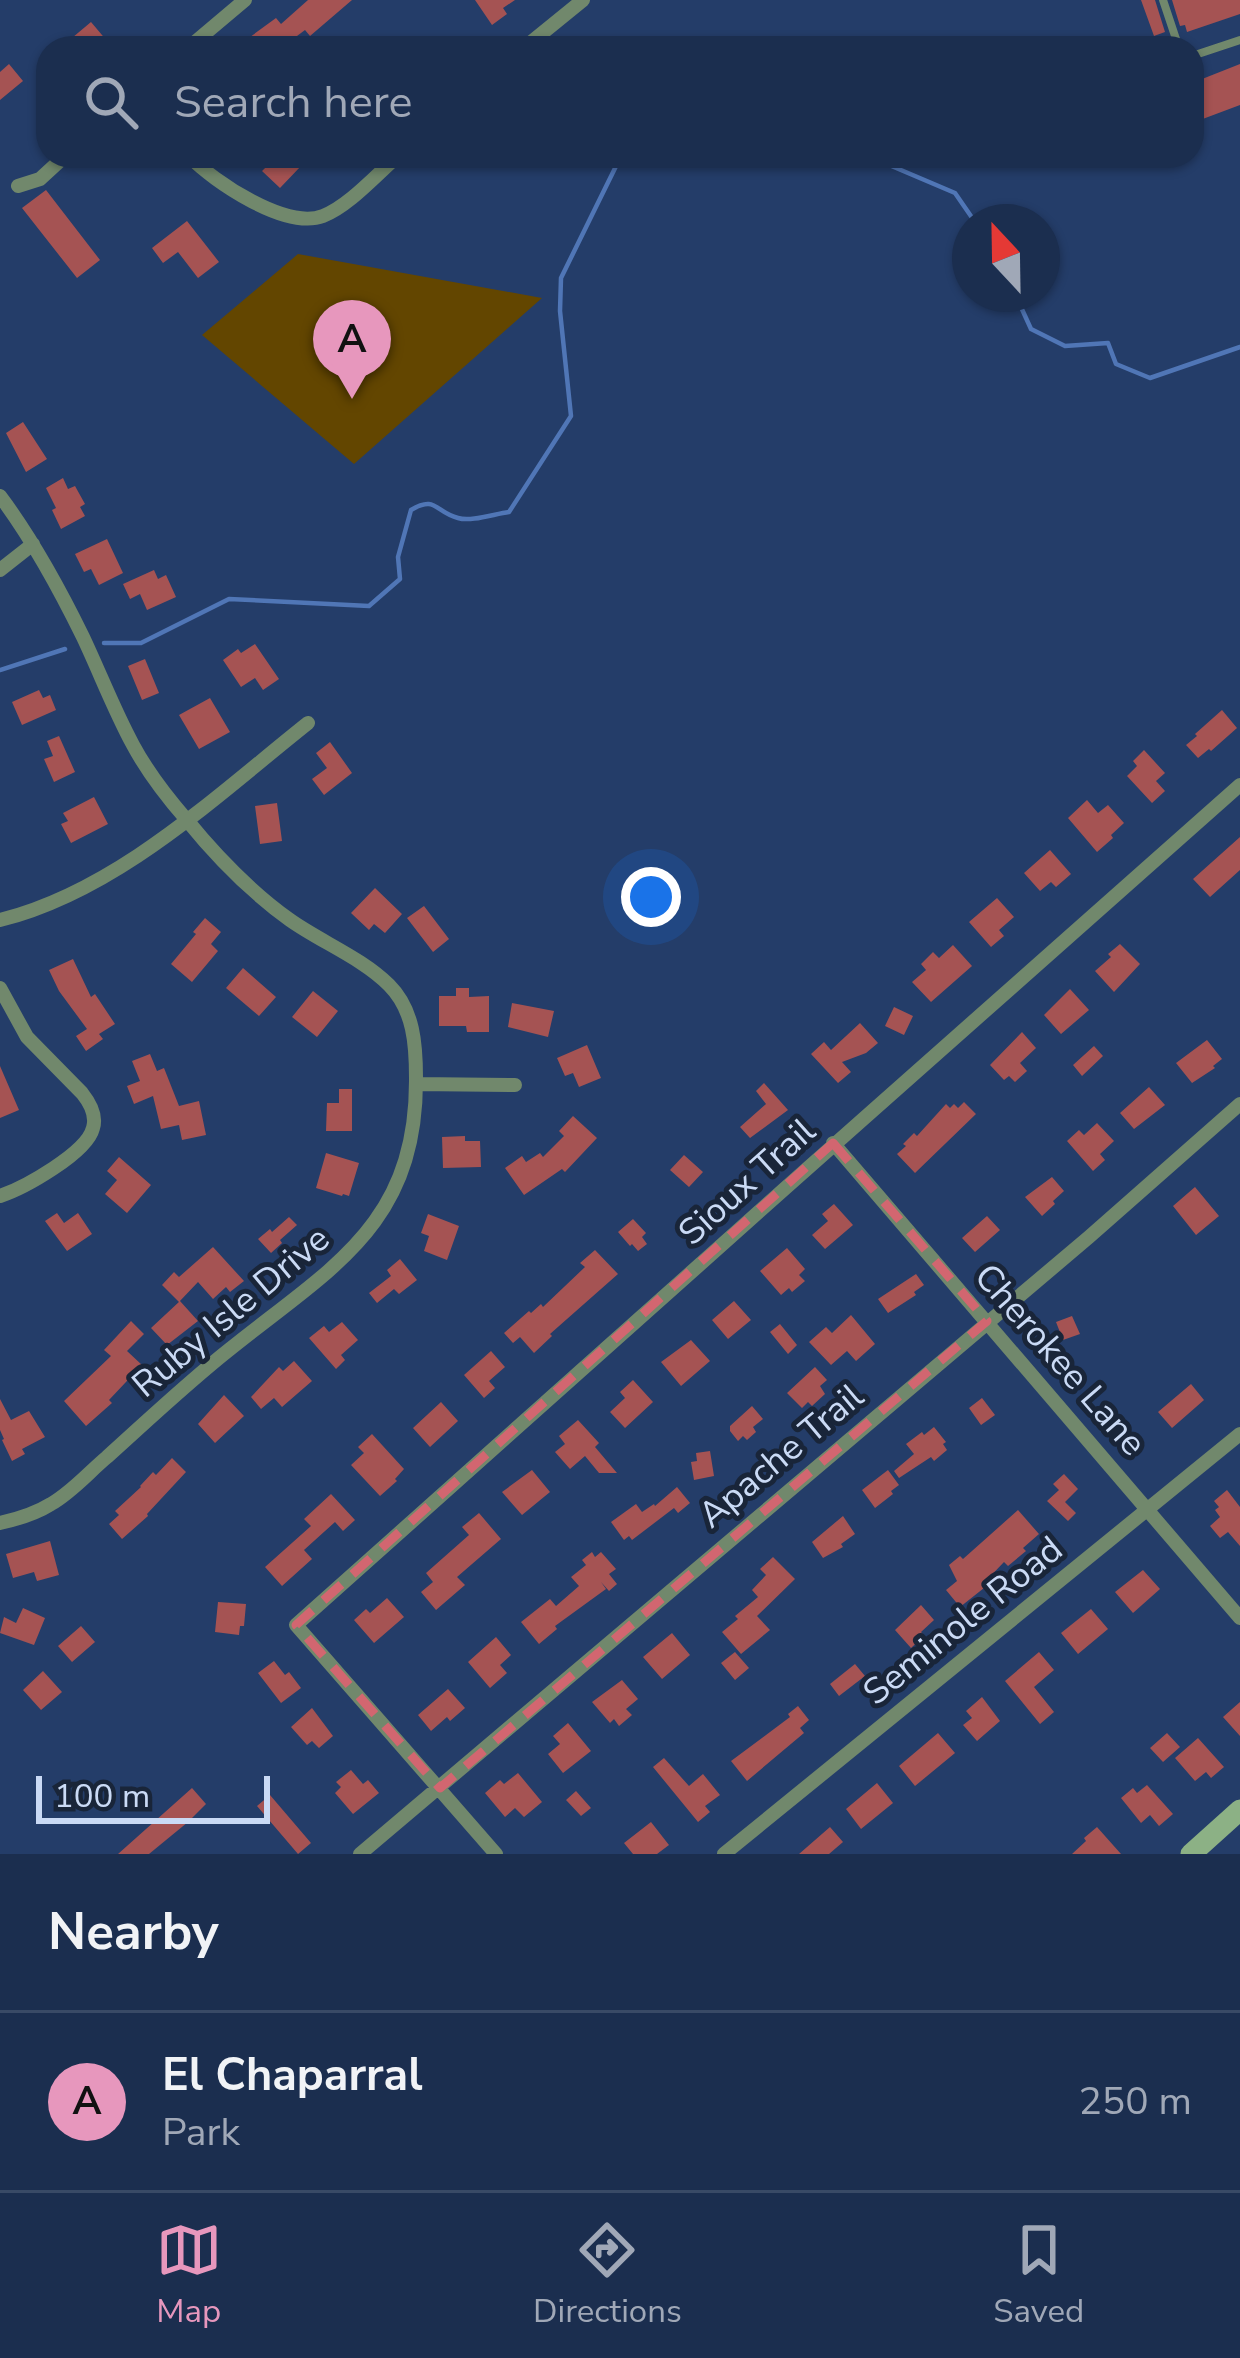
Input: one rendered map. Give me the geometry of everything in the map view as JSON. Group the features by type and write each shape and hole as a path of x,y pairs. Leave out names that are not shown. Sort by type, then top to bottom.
{"street":[{"path":"202,36 245,0"},
{"path":"539,36 583,0"},
{"path":"18,186 40,179 51,168"},
{"path":"200,168 240,193 302,219 337,209 384,168"},
{"name":"Ruby Isle Drive","path":"0,496 33,544 84,639 135,749 186,820 261,898 393,989 414,1032 416,1084 411,1139 400,1177 361,1243 221,1355 63,1496 32,1514 0,1523"},
{"path":"0,569 33,544"},
{"path":"0,920 68,894 119,867 308,723"},
{"name":"Sioux Trail","path":"440,1788 296,1625 1240,784"},
{"path":"0,988 26,1037 89,1102 94,1126 87,1141 44,1175 0,1196"},
{"path":"416,1084 515,1085"},
{"name":"Apache Trail","path":"360,1854 1240,1104"},
{"name":"Cherokee Lane","path":"833,1143 1240,1618"},
{"name":"Seminole Road","path":"724,1854 1240,1434"},
{"path":"440,1788 496,1854"},
{"path":"1191,1854 1240,1810"}],"lane":[{"path":"1162,0 1175,36"},
{"path":"1204,52 1240,40"}],"highlighted area":[{"path":"833,1143 987,1321 440,1788 296,1625"}],"shaded area":[{"path":"298,254 542,298 354,464 202,335"}],"building":[{"path":"308,0 352,0 310,36 305,30 297,36 251,36 276,18 281,24"},
{"path":"475,0 515,0 492,25"},
{"path":"1141,0 1155,0 1165,32 1154,36"},
{"path":"1172,0 1240,0 1240,14 1187,32 1185,25 1180,26"},
{"path":"91,22 103,36 74,36"},
{"path":"9,64 23,81 0,100 0,72"},
{"path":"1240,64 1240,105 1204,118 1204,78"},
{"path":"265,168 299,168 280,188 262,171"},
{"path":"46,190 100,260 77,278 22,208"},
{"path":"187,221 219,262 198,278 178,252 163,263 152,248"},
{"path":"23,422 47,459 26,472 6,433"},
{"path":"63,478 68,489 75,486 85,504 80,507 85,516 61,529 46,488"},
{"path":"107,539 123,573 99,585 91,569 84,572 75,554"},
{"path":"154,570 158,579 166,575 176,597 147,610 140,594 130,599 123,584"},
{"path":"255,644 279,679 263,690 255,678 241,687 223,660"},
{"path":"145,659 159,693 142,700 128,666"},
{"path":"39,690 43,698 50,695 56,710 22,725 12,702"},
{"path":"210,698 230,732 199,749 179,715"},
{"path":"1222,710 1237,728 1198,758 1186,745"},
{"path":"59,736 75,772 54,782 44,759 53,756 47,741"},
{"path":"330,742 352,773 324,795 312,779 327,768 316,753"},
{"path":"1144,750 1165,773 1156,781 1165,791 1152,803 1127,776"},
{"path":"94,797 108,824 71,843 61,824 68,821 63,813"},
{"path":"1087,800 1098,813 1108,805 1124,823 1097,852 1068,818"},
{"path":"277,803 282,841 260,844 255,806"},
{"path":"1240,837 1240,870 1210,897 1193,879"},
{"path":"1050,850 1071,874 1056,887 1051,882 1040,891 1024,873"},
{"path":"375,888 402,914 385,933 374,924 369,930 351,913"},
{"path":"997,898 1014,917 999,930 1004,936 991,947 969,922"},
{"path":"424,906 449,939 433,952 407,918"},
{"path":"205,918 221,932 211,944 218,951 192,982 171,964"},
{"path":"1120,944 1140,964 1114,992 1095,971"},
{"path":"953,945 972,966 931,1002 912,982 926,970 921,964 933,952 939,958"},
{"path":"73,959 91,997 95,994 115,1024 86,1051 76,1036 87,1029 49,970"},
{"path":"243,968 276,997 259,1016 226,988"},
{"path":"456,988 469,988 469,997 489,996 489,1032 439,1026 439,996 456,996"},
{"path":"1070,989 1089,1010 1061,1034 1044,1015"},
{"path":"313,991 338,1011 317,1037 292,1017"},
{"path":"512,1003 554,1011 548,1037 508,1027"},
{"path":"894,1007 913,1016 904,1035 885,1026"},
{"path":"860,1023 878,1043 842,1062 851,1072 838,1083 811,1054 824,1042 831,1050"},
{"path":"1022,1032 1036,1048 1020,1063 1027,1071 1015,1082 1009,1076 1004,1080 990,1065"},
{"path":"1207,1040 1222,1059 1192,1083 1176,1063"},
{"path":"587,1045 601,1078 579,1087 573,1073 565,1076 557,1058"},
{"path":"1094,1046 1103,1056 1082,1076 1073,1065"},
{"path":"150,1054 157,1071 164,1068 179,1106 199,1101 206,1135 182,1140 179,1125 161,1129 153,1096 134,1104 127,1086 140,1081 132,1061"},
{"path":"0,1066 19,1110 0,1118"},
{"path":"764,1083 788,1110 750,1138 740,1127 766,1104 756,1091"},
{"path":"1149,1087 1165,1105 1134,1129 1120,1113"},
{"path":"339,1089 352,1089 352,1131 326,1131 327,1103 339,1103"},
{"path":"964,1102 976,1114 915,1173 897,1154 906,1146 903,1144 914,1133 917,1136 946,1104 958,1108"},
{"path":"573,1116 597,1138 565,1172 562,1169 524,1195 505,1168 522,1156 526,1162 540,1153 543,1157 564,1136 559,1131"},
{"path":"1097,1123 1114,1141 1100,1154 1105,1160 1093,1171 1067,1141 1079,1130 1084,1135"},
{"path":"465,1136 465,1141 480,1141 481,1167 443,1168 442,1137"},
{"path":"326,1153 359,1163 349,1196 316,1188"},
{"path":"684,1155 703,1172 689,1187 670,1170"},
{"path":"119,1157 151,1185 127,1213 105,1194 117,1180 107,1171"},
{"path":"1052,1177 1064,1191 1042,1216 1025,1197"},
{"path":"1195,1187 1219,1216 1196,1235 1173,1206"},
{"path":"834,1204 853,1225 825,1249 812,1235 828,1221 822,1214"},
{"path":"57,1213 64,1223 78,1213 92,1234 67,1251 45,1221"},
{"path":"428,1214 459,1226 447,1260 424,1251 429,1236 421,1233"},
{"path":"987,1216 1000,1230 975,1252 962,1238"},
{"path":"289,1217 297,1225 271,1253 258,1239"},
{"path":"633,1219 646,1233 642,1237 647,1244 638,1251 618,1232"},
{"path":"213,1247 244,1281 230,1292 226,1287 213,1299 198,1282 179,1302 162,1285 174,1272 179,1277"},
{"path":"787,1248 805,1269 799,1275 805,1281 781,1295 760,1271"},
{"path":"595,1250 618,1274 534,1353 520,1337 513,1343 504,1333 529,1311 543,1307 585,1267 580,1263"},
{"path":"400,1259 417,1280 399,1294 394,1289 377,1303 369,1293 391,1276 387,1270"},
{"path":"916,1274 924,1285 888,1313 878,1299"},
{"path":"180,1301 198,1321 167,1345 151,1328"},
{"path":"734,1301 751,1320 728,1339 712,1320"},
{"path":"851,1315 875,1344 856,1361 847,1351 831,1365 809,1342 826,1327 832,1333"},
{"path":"1072,1316 1080,1334 1063,1340 1056,1322"},
{"path":"131,1321 144,1334 127,1351 142,1365 86,1426 64,1401 111,1356 104,1350"},
{"path":"342,1322 358,1340 341,1355 345,1360 336,1369 309,1338 324,1326 329,1332"},
{"path":"780,1324 797,1345 788,1354 770,1332"},
{"path":"691,1340 710,1361 681,1386 661,1362"},
{"path":"491,1351 505,1367 489,1381 495,1388 484,1398 464,1375"},
{"path":"294,1361 312,1381 282,1407 274,1398 261,1409 251,1397 279,1367 283,1371"},
{"path":"815,1367 827,1380 820,1386 825,1394 802,1408 787,1393"},
{"path":"633,1380 653,1402 625,1428 610,1412 625,1398 620,1392"},
{"path":"1191,1384 1204,1400 1172,1428 1158,1412"},
{"path":"224,1395 244,1416 215,1443 198,1424"},
{"path":"982,1398 995,1415 981,1425 969,1408"},
{"path":"0,1399 11,1420 29,1411 45,1437 22,1449 25,1454 12,1461 0,1430"},
{"path":"441,1402 458,1421 430,1447 413,1428"},
{"path":"752,1406 763,1419 747,1440 743,1436 738,1441 730,1426"},
{"path":"578,1420 617,1473 599,1473 585,1456 570,1469 555,1452 565,1444 559,1436"},
{"path":"934,1427 947,1450 899,1478 894,1471 914,1454 906,1444"},
{"path":"372,1434 404,1469 380,1496 351,1465 364,1453 358,1447"},
{"path":"710,1451 714,1476 694,1480 691,1462 697,1461 696,1453"},
{"path":"172,1458 186,1472 122,1539 109,1524 119,1515 115,1511"},
{"path":"532,1470 550,1492 522,1515 502,1492"},
{"path":"888,1470 899,1485 875,1508 862,1490"},
{"path":"1064,1474 1078,1489 1065,1502 1076,1513 1068,1521 1047,1501 1059,1490 1053,1484"},
{"path":"677,1487 690,1503 678,1513 674,1508 632,1540 629,1536 624,1540 611,1522 636,1504 642,1512 655,1506"},
{"path":"1227,1490 1240,1507 1240,1546 1228,1532 1220,1538 1210,1526 1220,1517 1214,1501"},
{"path":"331,1494 355,1520 343,1531 335,1522 304,1550 312,1559 282,1586 265,1567 311,1526 304,1519"},
{"path":"1018,1510 1039,1534 1023,1548 1026,1551 1008,1566 1004,1562 984,1588 960,1607 946,1590 957,1581 949,1565 960,1556 963,1559"},
{"path":"479,1513 501,1539 457,1577 465,1585 436,1610 421,1592 433,1582 426,1573 469,1535 462,1527"},
{"path":"843,1516 855,1534 823,1558 812,1542"},
{"path":"50,1541 59,1575 37,1581 34,1572 13,1578 6,1554"},
{"path":"592,1552 595,1557 601,1552 616,1569 609,1574 617,1584 609,1591 601,1582 606,1589 555,1626 539,1644 521,1622 550,1599 556,1606 579,1586 571,1577 586,1565 582,1560"},
{"path":"773,1557 795,1579 757,1616 770,1630 741,1654 722,1632 758,1597 752,1590 766,1575 760,1569"},
{"path":"1143,1570 1160,1589 1133,1613 1115,1592"},
{"path":"387,1598 404,1617 374,1643 354,1620"},
{"path":"218,1602 246,1604 239,1635 215,1632"},
{"path":"921,1605 934,1620 911,1648 895,1630"},
{"path":"23,1608 45,1618 34,1645 0,1633 4,1617 16,1623"},
{"path":"1091,1609 1108,1629 1078,1654 1061,1633"},
{"path":"81,1626 95,1642 72,1662 58,1646"},
{"path":"672,1633 690,1655 662,1679 643,1657"},
{"path":"496,1637 511,1655 500,1665 507,1673 490,1688 468,1662"},
{"path":"735,1652 749,1668 735,1680 721,1663"},
{"path":"1039,1652 1054,1670 1034,1687 1054,1712 1040,1724 1005,1681"},
{"path":"274,1661 301,1688 281,1703 258,1673"},
{"path":"855,1664 865,1676 839,1696 830,1684"},
{"path":"43,1671 62,1692 41,1710 23,1690"},
{"path":"622,1680 638,1699 626,1709 632,1715 619,1726 614,1719 610,1723 592,1702"},
{"path":"448,1689 465,1708 431,1731 418,1715"},
{"path":"982,1697 1000,1721 977,1741 963,1725 972,1718 966,1711"},
{"path":"1240,1702 1240,1736 1223,1717"},
{"path":"798,1706 809,1720 800,1728 804,1733 747,1781 731,1761"},
{"path":"312,1708 333,1736 319,1748 312,1741 307,1745 291,1727"},
{"path":"568,1723 591,1751 563,1773 548,1754 560,1744 553,1736"},
{"path":"938,1733 955,1753 915,1786 899,1766"},
{"path":"1167,1733 1180,1747 1163,1762 1150,1748"},
{"path":"1198,1738 1224,1767 1211,1778 1206,1772 1195,1781 1175,1758"},
{"path":"664,1758 689,1786 703,1774 720,1795 705,1806 710,1812 698,1822 653,1767"},
{"path":"351,1770 379,1793 353,1814 335,1793 341,1787 336,1782"},
{"path":"518,1773 542,1802 524,1817 515,1808 505,1817 485,1793"},
{"path":"877,1783 893,1803 861,1829 846,1809"},
{"path":"1147,1785 1173,1814 1159,1826 1150,1815 1141,1823 1121,1798"},
{"path":"192,1788 206,1804 188,1822 149,1854 118,1854"},
{"path":"576,1791 591,1808 581,1816 566,1800"},
{"path":"270,1795 311,1843 298,1854 257,1806"},
{"path":"651,1822 669,1845 657,1854 633,1854 624,1843"},
{"path":"830,1827 843,1842 829,1854 799,1854"},
{"path":"1097,1827 1121,1854 1072,1854 1084,1838"}],"waterway":[{"path":"104,643 141,643 229,599 369,606 400,579 398,557 411,510 431,504 463,519 509,512 571,416 561,278 615,168"},
{"path":"896,168 955,193 963,204"},
{"path":"1023,312 1031,329 1065,346 1108,343 1116,364 1150,378 1240,347"},
{"path":"0,670 65,649"}],"place":[{"name":"El Chaparral","path":"352,399"}]}
